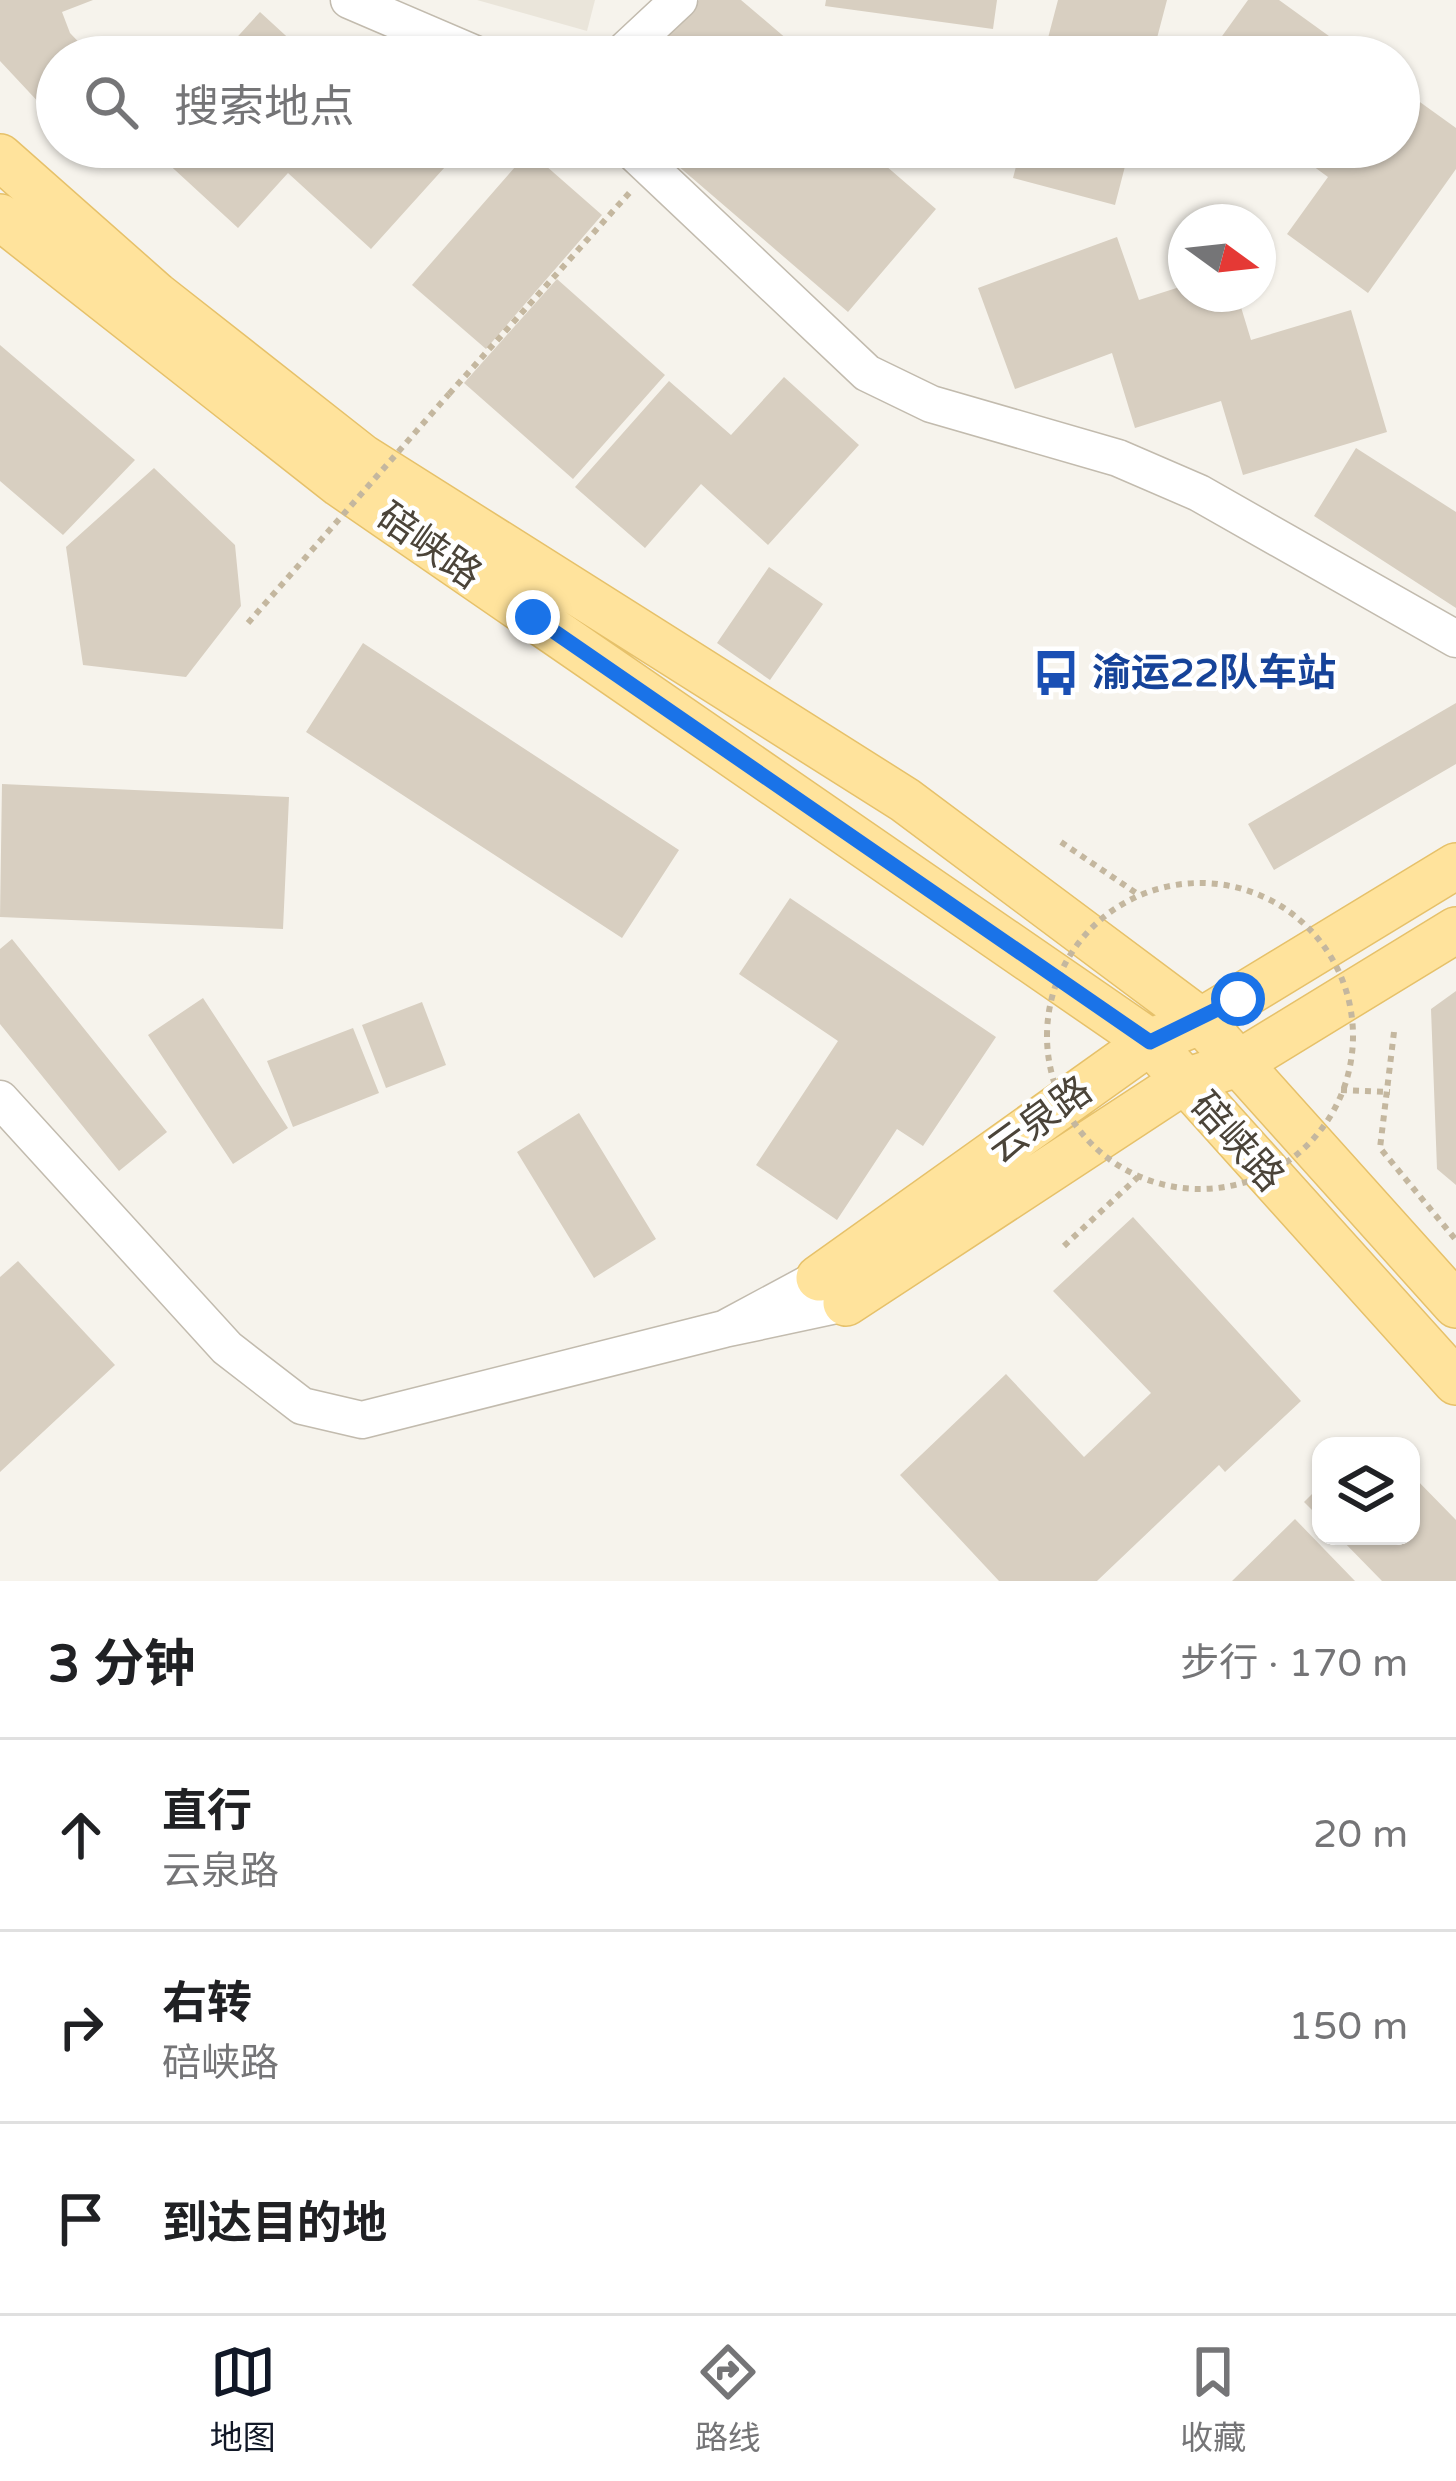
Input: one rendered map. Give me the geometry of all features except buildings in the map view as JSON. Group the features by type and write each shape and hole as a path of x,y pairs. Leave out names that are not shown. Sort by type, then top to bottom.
{"main road":[{"name":"碚峡路","path":"0,157 156,295 362,457 905,800 1201,1021 1455,1302"},
{"name":"碚峡路","path":"0,217 340,484 1150,1042 1456,1382"},
{"name":"云泉路","path":"832,1291 1150,1042 1201,1021 1456,866"},
{"name":"云泉路","path":"832,1291 1183,1082 1237,1064 1456,930"}],"street":[{"path":"349,0 433,36"},
{"path":"640,36 679,0"},
{"path":"651,168 867,373 931,404 1118,458 1199,493 1456,639"},
{"path":"0,1099 227,1348 302,1406 362,1420 724,1329 832,1291"}],"path":[{"path":"248,623 449,394 632,168"},
{"path":"1061,842 1139,895"},
{"path":"1224,883 1269,898 1311,929 1340,973 1353,1024 1348,1077 1325,1124 1288,1161 1241,1184 1189,1190 1138,1177 1094,1148 1063,1106 1048,1060 1048,1012 1063,966 1091,927 1139,895 1176,884 1224,883"},
{"path":"1394,1032 1390,1093 1379,1148 1456,1240"},
{"path":"1341,1090 1390,1093"},
{"path":"1064,1246 1138,1177"}],"shaded area":[{"path":"477,0 595,0 587,31"}],"place":[{"name":"渝运22队车站","path":"1056,673"}],"route":[{"path":"533,617 1150,1042 1238,999"}]}
